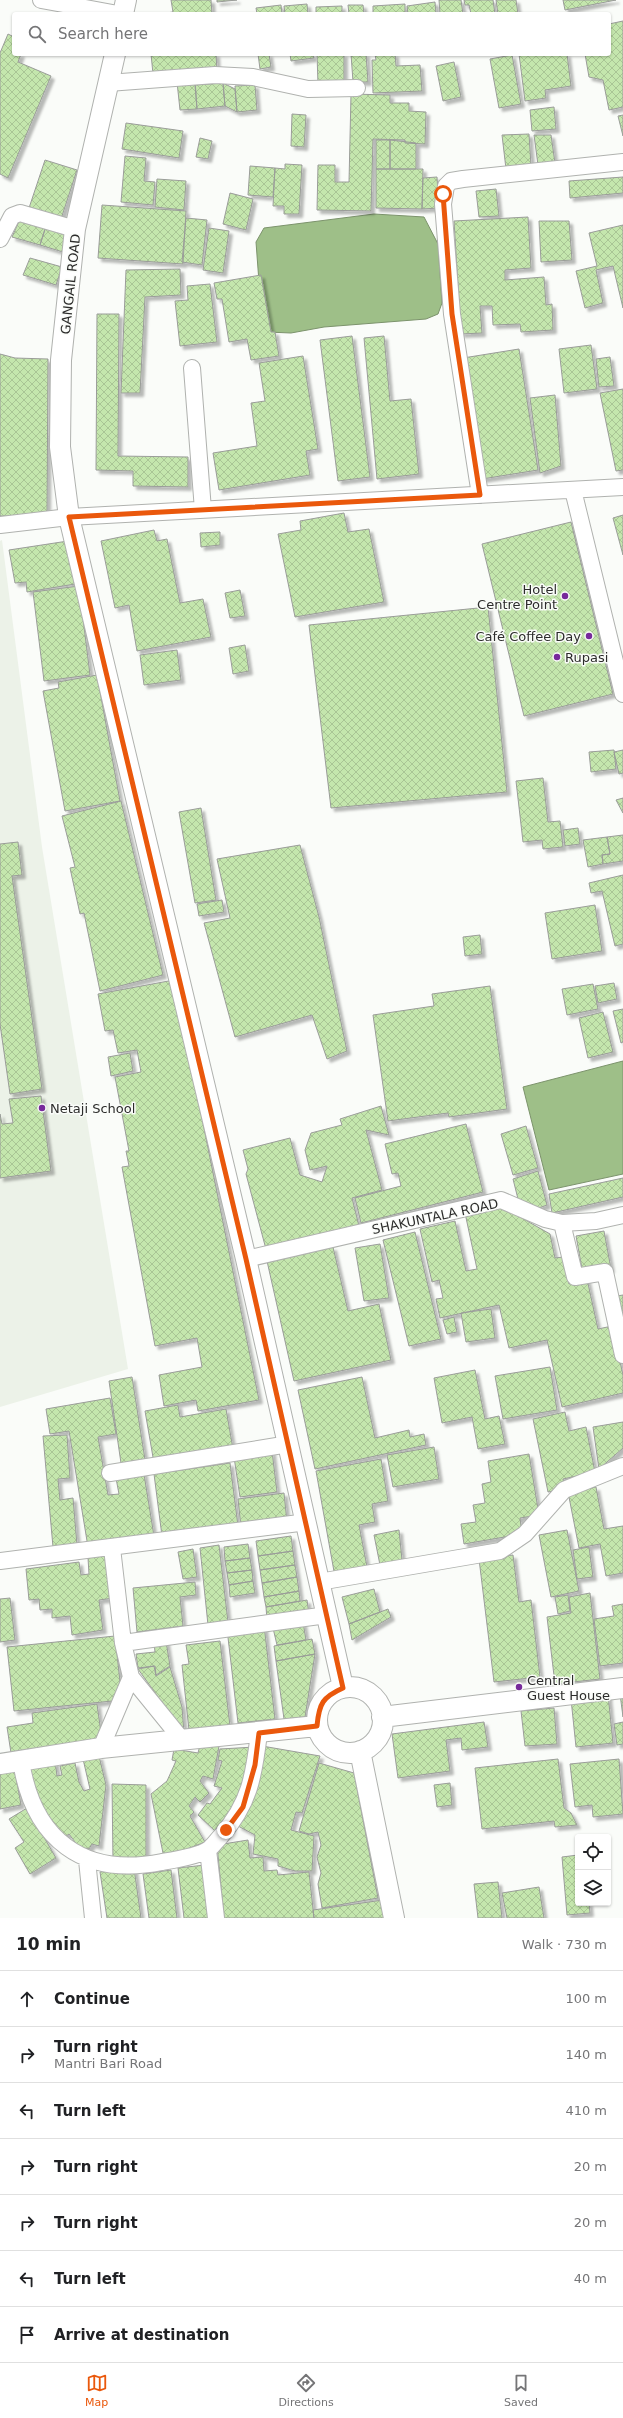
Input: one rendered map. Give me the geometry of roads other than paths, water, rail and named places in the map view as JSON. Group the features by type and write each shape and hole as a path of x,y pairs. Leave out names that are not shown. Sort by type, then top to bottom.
{"street":[{"path":"41,0 107,12"},
{"path":"123,12 126,0"},
{"name":"GANGAIL ROAD","path":"115,56 76,229 61,360 60,447 69,517 246,1259 307,1522 343,1688"},
{"path":"108,83 215,75 253,76 308,89 358,88"},
{"path":"480,495 452,314 443,204 446,186 452,181 463,179 623,162"},
{"path":"0,239 12,216 20,213 76,229"},
{"path":"192,368 203,510"},
{"path":"0,525 69,517 623,487"},
{"path":"573,490 623,694"},
{"name":"SHAKUNTALA ROAD","path":"246,1259 501,1200 545,1219 562,1223 596,1221 623,1215"},
{"path":"562,1223 575,1276 605,1272 623,1355"},
{"path":"110,1472 289,1444"},
{"path":"319,1582 500,1550 525,1534 564,1490 623,1466"},
{"path":"0,1561 112,1548 307,1522"},
{"path":"112,1548 123,1643 131,1677 183,1741"},
{"path":"123,1643 327,1615"},
{"path":"101,1748 131,1677"},
{"path":"343,1688 358,1688 370,1694 378,1703 382,1717 379,1735 372,1744 360,1751 341,1752 332,1748 322,1737 317,1726 318,1711 323,1701 328,1695 343,1688"},
{"path":"382,1717 623,1688"},
{"path":"0,1764 101,1748 183,1741 317,1726"},
{"path":"21,1761 27,1789 48,1829 61,1843 87,1860 112,1865 154,1864 208,1850 243,1807 255,1765 259,1733"},
{"path":"360,1751 394,1918"},
{"path":"208,1850 216,1918"},
{"path":"87,1860 93,1918"}],"place":[{"name":"Hotel Centre Point","path":"565,596"},
{"name":"Café Coffee Day","path":"589,636"},
{"name":"Rupasi","path":"557,657"},
{"name":"Netaji School","path":"42,1108"},
{"name":"Central Guest House","path":"519,1687"}]}
